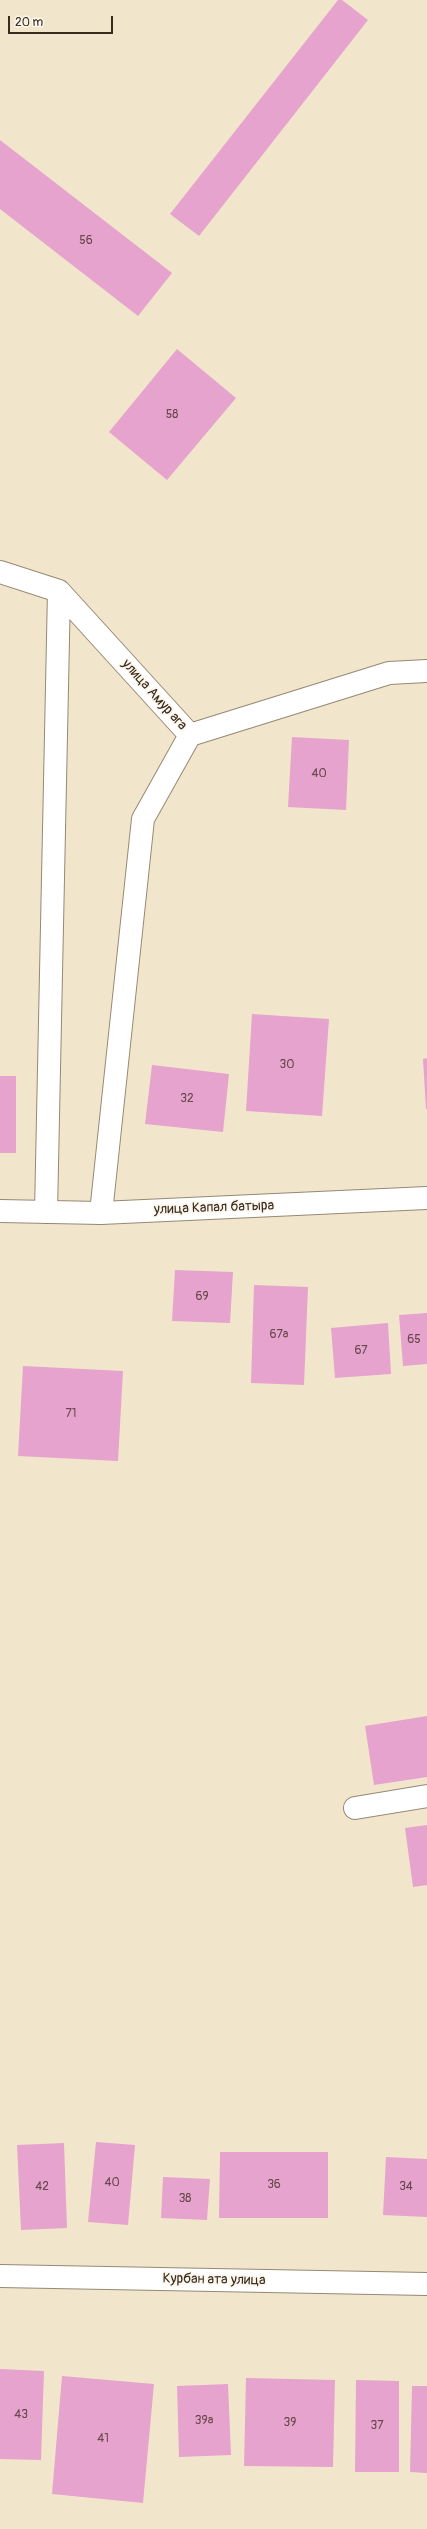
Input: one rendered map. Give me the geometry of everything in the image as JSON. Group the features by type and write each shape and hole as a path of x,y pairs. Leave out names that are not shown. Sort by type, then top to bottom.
{"street":[{"name":"улица Амур ага","path":"0,572 59,591 190,735 389,673 427,671"},
{"path":"46,1212 59,591"},
{"path":"101,1213 143,819 190,735"},
{"name":"улица Капал батыра","path":"0,1211 101,1213 427,1198"},
{"path":"355,1808 427,1796"},
{"name":"Курбан ата улица","path":"0,2276 427,2284"}],"building":[{"path":"338,0 342,0 368,20 199,236 170,214"},
{"path":"0,140 172,273 138,316 0,209"},
{"path":"177,349 236,398 167,480 109,432"},
{"path":"292,737 349,740 346,810 288,807"},
{"path":"252,1014 329,1019 322,1116 246,1111"},
{"path":"427,1058 427,1109 426,1109 423,1059"},
{"path":"152,1065 229,1074 223,1132 145,1124"},
{"path":"0,1076 16,1076 16,1153 0,1153"},
{"path":"175,1270 233,1272 230,1323 172,1321"},
{"path":"254,1285 308,1287 304,1385 251,1383"},
{"path":"427,1313 427,1364 403,1366 399,1315"},
{"path":"388,1323 391,1374 335,1378 331,1328"},
{"path":"23,1366 123,1371 118,1461 18,1456"},
{"path":"427,1716 427,1777 374,1785 365,1726"},
{"path":"427,1825 427,1885 413,1887 405,1828"},
{"path":"96,2142 135,2145 128,2225 88,2222"},
{"path":"64,2143 67,2228 21,2230 17,2145"},
{"path":"220,2152 328,2152 328,2218 219,2218"},
{"path":"386,2157 427,2159 427,2217 383,2215"},
{"path":"163,2177 210,2179 207,2220 161,2218"},
{"path":"0,2369 44,2371 41,2460 0,2459"},
{"path":"62,2376 154,2384 143,2503 52,2494"},
{"path":"246,2378 335,2380 333,2467 244,2466"},
{"path":"356,2380 399,2381 399,2472 355,2472"},
{"path":"228,2384 231,2455 179,2457 177,2386"},
{"path":"412,2386 427,2386 427,2473 410,2472"}]}
